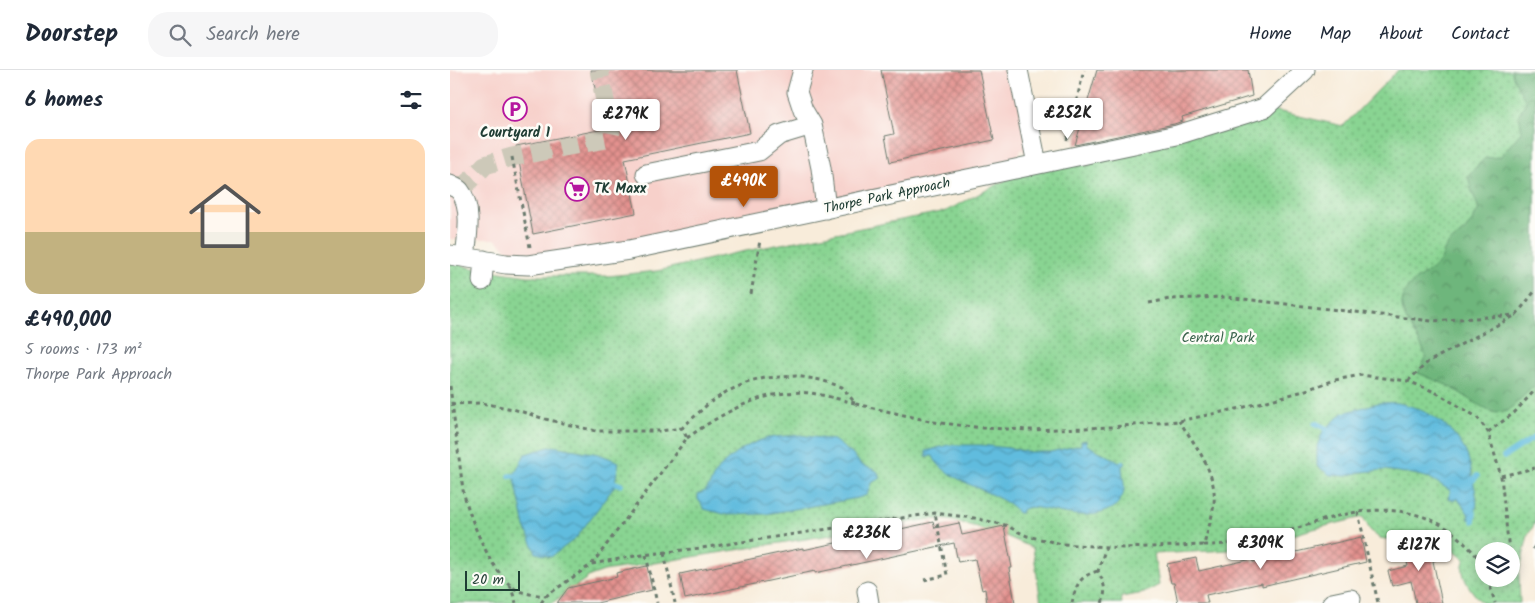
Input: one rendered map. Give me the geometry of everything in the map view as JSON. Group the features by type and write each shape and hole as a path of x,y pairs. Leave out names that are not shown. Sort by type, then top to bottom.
{"street":[{"path":"803,70 797,92 803,110 812,125 826,209"},
{"path":"1018,70 1037,164"},
{"name":"Thorpe Park Approach","path":"458,256 528,265 582,258 629,250 1177,135 1264,108 1305,70"},
{"path":"646,174 758,151 779,135 812,125"},
{"path":"450,185 459,190 466,204 468,234 458,256"},
{"path":"482,281 484,260"},
{"path":"1332,603 1351,599"}],"path":[{"path":"1063,159 1084,70"},
{"path":"512,158 531,252"},
{"path":"751,294 764,221"},
{"path":"1408,381 1428,362 1516,314 1535,291"},
{"path":"1148,303 1226,296 1432,321 1516,314"},
{"path":"541,603 546,596 592,564 687,438 743,404 794,392 812,393 934,422 982,428 1030,430 1112,427 1178,421 1241,408 1361,374 1408,381 1435,392 1476,417 1488,432 1501,476 1507,542"},
{"path":"451,404 482,403 596,430 651,432 682,428 708,404 726,392 746,383 765,378 796,376 821,380 842,388 856,404"},
{"path":"450,386 459,465 466,504 480,540 494,565 510,585 518,590 546,596"},
{"path":"1488,432 1514,412 1535,390"},
{"path":"1178,421 1200,452 1209,472 1214,490 1213,504 1204,545"},
{"path":"682,428 687,438"},
{"path":"1501,476 1535,468"},
{"path":"592,564 934,513 974,518 1005,525 1027,536 1062,544 1106,547 1228,545 1266,538 1335,516 1358,512 1400,510 1427,517 1452,532 1475,554"},
{"path":"1358,512 1378,603"},
{"path":"924,580 947,575 934,513"},
{"path":"1102,603 1104,598 1104,582 1098,571 1106,547"},
{"path":"664,553 675,603"},
{"path":"646,555 657,603"},
{"path":"1072,603 1077,583 1087,574 1098,571"},
{"path":"510,585 516,603"},
{"path":"1490,587 1494,603"}],"shaded area":[{"path":"450,70 1018,70 1037,164 1022,149 1014,161 842,205 532,257 513,255 495,239 450,239"}],"green space":[{"name":"Central Park","path":"1398,70 1535,70 1535,523 1528,535 1520,570 1520,542 1475,542 1475,587 1519,587 1520,603 1482,603 1464,577 1463,565 1465,559 1447,544 1431,538 1401,541 1379,538 1370,530 1363,517 1309,530 1267,543 1230,550 1154,554 1159,585 1144,593 1121,597 1122,603 1041,603 1033,548 1001,534 991,534 977,527 948,520 931,519 604,571 590,576 552,603 450,603 450,262 472,268 528,276 608,276 657,271 736,253 946,211 1037,164 1090,165 1094,152 1264,108 1343,126"},
{"path":"1511,70 1535,70 1535,385 1508,411 1496,413 1487,410 1449,386 1418,373 1425,359 1425,354 1406,318 1402,304 1407,289 1436,266 1447,246 1469,226 1479,209 1468,175 1485,158 1500,157 1522,131 1519,114 1526,102"}],"water":[{"path":"1378,403 1397,403 1416,408 1435,418 1451,431 1465,450 1469,460 1476,494 1477,503 1475,511 1469,520 1468,513 1457,498 1454,501 1448,498 1451,491 1430,478 1384,470 1361,472 1346,476 1330,475 1317,466 1317,446 1323,431 1343,413"},
{"path":"800,435 834,440 852,454 862,465 877,471 881,478 871,483 867,495 858,498 766,514 728,515 704,509 698,500 698,494 708,488 717,471 733,455 761,440"},
{"path":"1086,440 1087,445 1125,463 1122,467 1124,492 1120,501 1107,511 1098,514 1080,515 1033,507 1025,508 1021,513 1017,513 1013,507 1003,501 949,473 939,465 933,456 926,456 926,451 948,445 981,445 1031,452 1050,452 1081,445 1081,441"},
{"path":"553,446 599,454 619,462 614,487 576,538 551,557 536,553 525,527 514,475 525,454"}],"building":[{"path":"591,70 737,70 750,133 625,159 636,213 533,234 516,146 604,129"},
{"path":"881,70 979,70 994,140 890,162 885,136 894,134"},
{"path":"1097,70 1248,70 1252,96 1182,117 1183,121 1174,124 1075,145"},
{"path":"933,522 935,528 959,523 962,535 1004,526 1012,568 1009,568 1015,603 987,603 985,589 982,590 975,559 958,562 954,543 685,599 680,574"},
{"path":"1361,537 1366,562 1262,586 1262,583 1206,595 1208,603 1178,603 1174,583 1171,583 1167,564 1196,558 1199,571 1252,559 1253,562"},
{"path":"1432,539 1436,560 1433,561 1442,603 1416,603 1411,581 1392,586 1388,571 1408,566 1403,546"},
{"path":"647,566 652,590 597,603 557,603 568,588 617,577 616,573"}],"waterway":[{"path":"1315,423 1327,429"},
{"path":"1504,457 1535,437"},
{"path":"510,476 520,476"},
{"path":"1473,480 1477,476"},
{"path":"611,481 621,485"},
{"path":"1473,521 1474,513"}],"tunnel":[{"path":"459,190 485,165 512,157 606,139 610,136 611,131 599,70"}],"place":[{"name":"Courtyard 1","path":"515,109"},
{"name":"TK Maxx","path":"577,189"}]}
